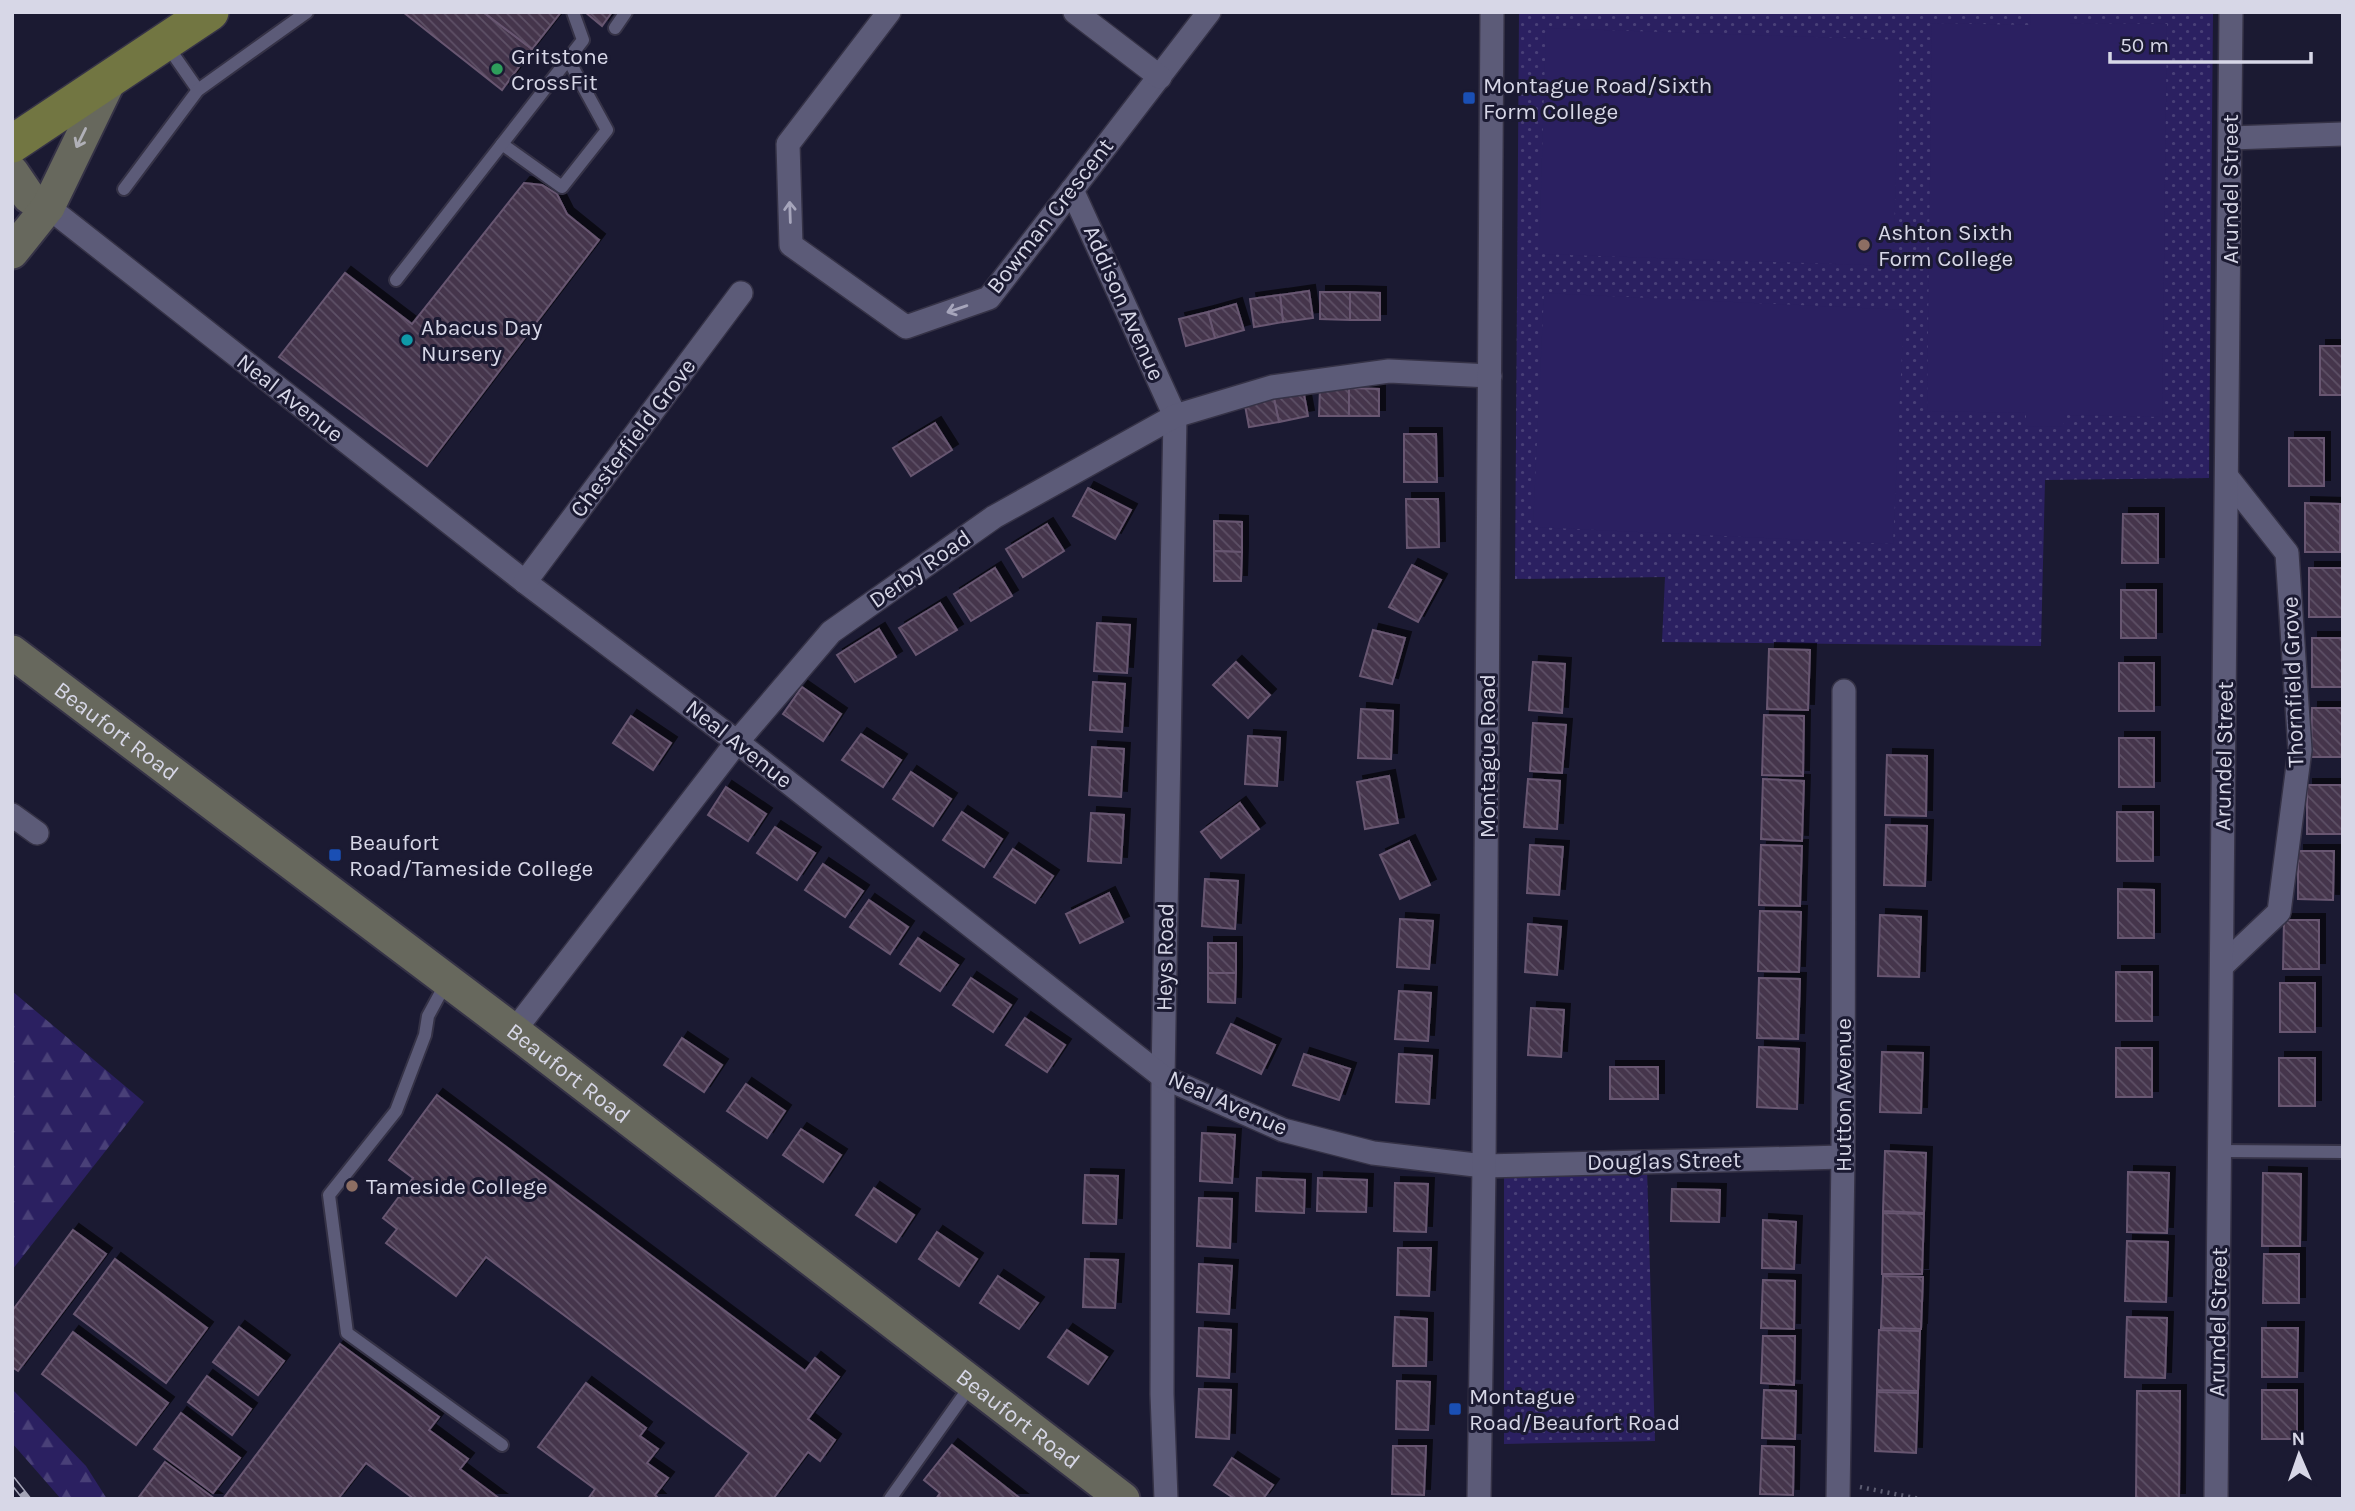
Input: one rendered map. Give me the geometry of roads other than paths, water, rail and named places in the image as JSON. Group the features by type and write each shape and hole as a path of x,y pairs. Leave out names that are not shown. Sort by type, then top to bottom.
{"main road":[{"path":"12,144 210,12"}],"street":[{"name":"Bowman Crescent","path":"889,12 788,144 791,245 906,327 989,298 1209,12"},
{"path":"1075,12 1160,77"},
{"name":"Montague Road","path":"1479,1499 1492,12"},
{"name":"Arundel Street","path":"2216,1499 2231,12"},
{"path":"12,252 48,207 111,77"},
{"path":"2231,138 2343,134"},
{"path":"12,172 29,197 48,207"},
{"name":"Addison Avenue","path":"1072,190 1175,416"},
{"name":"Neal Avenue","path":"48,207 525,582 737,741 1163,1077 1283,1130 1373,1153 1484,1166"},
{"name":"Chesterfield Grove","path":"525,582 741,293"},
{"name":"Derby Road","path":"514,1031 737,741 831,632 994,517 1175,416 1272,387 1389,371 1490,376"},
{"name":"Heys Road","path":"1166,1499 1162,1394 1163,1077 1175,416"},
{"name":"Thornfield Grove","path":"2222,966 2279,912 2300,750 2287,553 2227,477"},
{"name":"Beaufort Road","path":"12,652 514,1031 1123,1499"},
{"name":"Hutton Avenue","path":"1839,1491 1844,691"},
{"path":"12,815 37,833"},
{"name":"Douglas Street","path":"1484,1166 1843,1157"}],"lane":[{"path":"124,189 198,90 307,12"},
{"path":"396,279 583,40 573,12"},
{"path":"615,28 626,12"},
{"path":"164,42 198,90"},
{"path":"502,144 562,187 607,130 568,59"},
{"path":"447,981 428,1016 425,1035 396,1111 329,1195 347,1333 502,1445"},
{"path":"2220,1152 2343,1152"},
{"path":"890,1499 972,1383"}],"railway":[{"path":"12,1480 27,1499"}],"place":[{"name":"Gritstone CrossFit","path":"497,69"},
{"name":"Montague Road/Sixth Form College","path":"1469,98"},
{"name":"Ashton Sixth Form College","path":"1864,245"},
{"name":"Abacus Day Nursery","path":"407,340"},
{"name":"Beaufort Road/Tameside College","path":"335,855"},
{"name":"Tameside College","path":"352,1186"},
{"name":"Montague Road/Beaufort Road","path":"1455,1409"}]}
